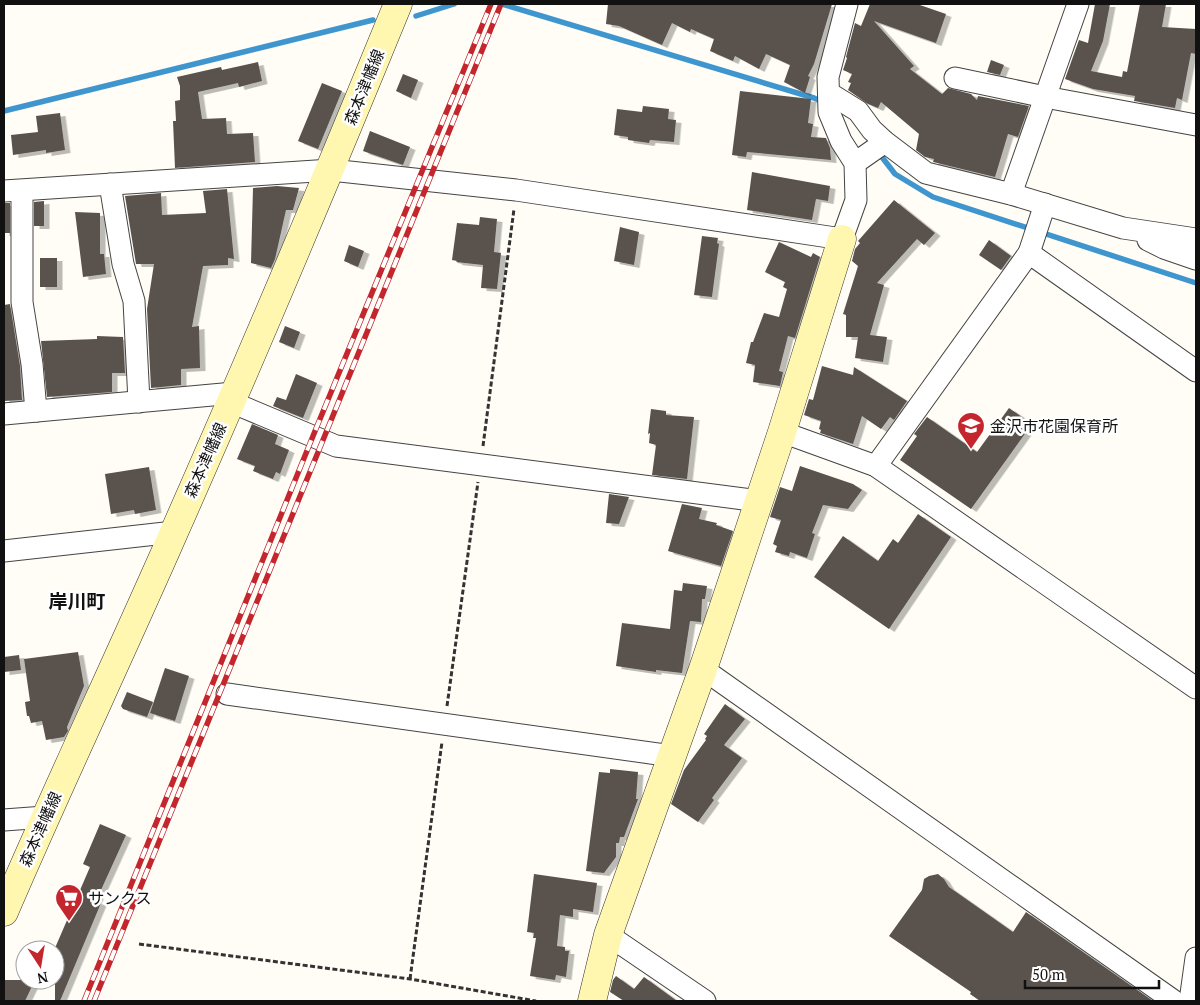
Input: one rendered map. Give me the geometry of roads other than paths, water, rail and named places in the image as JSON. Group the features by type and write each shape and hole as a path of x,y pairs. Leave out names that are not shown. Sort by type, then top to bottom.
{"main road":[{"name":"森本津幡線","path":"4,912 45,816 174,532 331,170 398,4"},
{"path":"592,1001 608,935 703,669 782,432 842,239"}],"street":[{"path":"847,4 828,77 829,101 841,141 926,172 1011,194 1123,228 1196,239"},
{"path":"1011,194 1078,4"},
{"path":"955,78 1045,97 1196,124"},
{"path":"36,411 32,364 22,302 13,191 331,170 516,190 842,239 872,151 872,130 858,110 829,101"},
{"path":"110,184 124,264 134,301 139,402"},
{"path":"876,466 1034,240 1045,204"},
{"path":"1123,228 1164,248 1196,259"},
{"path":"1034,240 1196,371"},
{"path":"4,414 139,402 232,397 336,446 759,501"},
{"path":"782,432 876,466 1196,688"},
{"path":"4,551 174,532"},
{"path":"703,669 1174,1001"},
{"path":"227,694 672,756"},
{"path":"4,820 45,816"},
{"path":"608,935 705,1001"},
{"path":"1190,1001 1196,958"}],"waterway":[{"path":"416,16 454,4"},
{"path":"502,4 814,98 825,103"},
{"path":"4,111 373,20"},
{"path":"878,152 895,174 933,197 1196,283"}],"railway":[{"path":"84,1001 313,436 491,4"},
{"path":"94,1001 501,4"}],"place":[{"name":"金沢市花園保育所","path":"971,450"},
{"name":"サンクス","path":"69,922"}],"district":[{"name":"岸川町","path":"77,601"}]}
